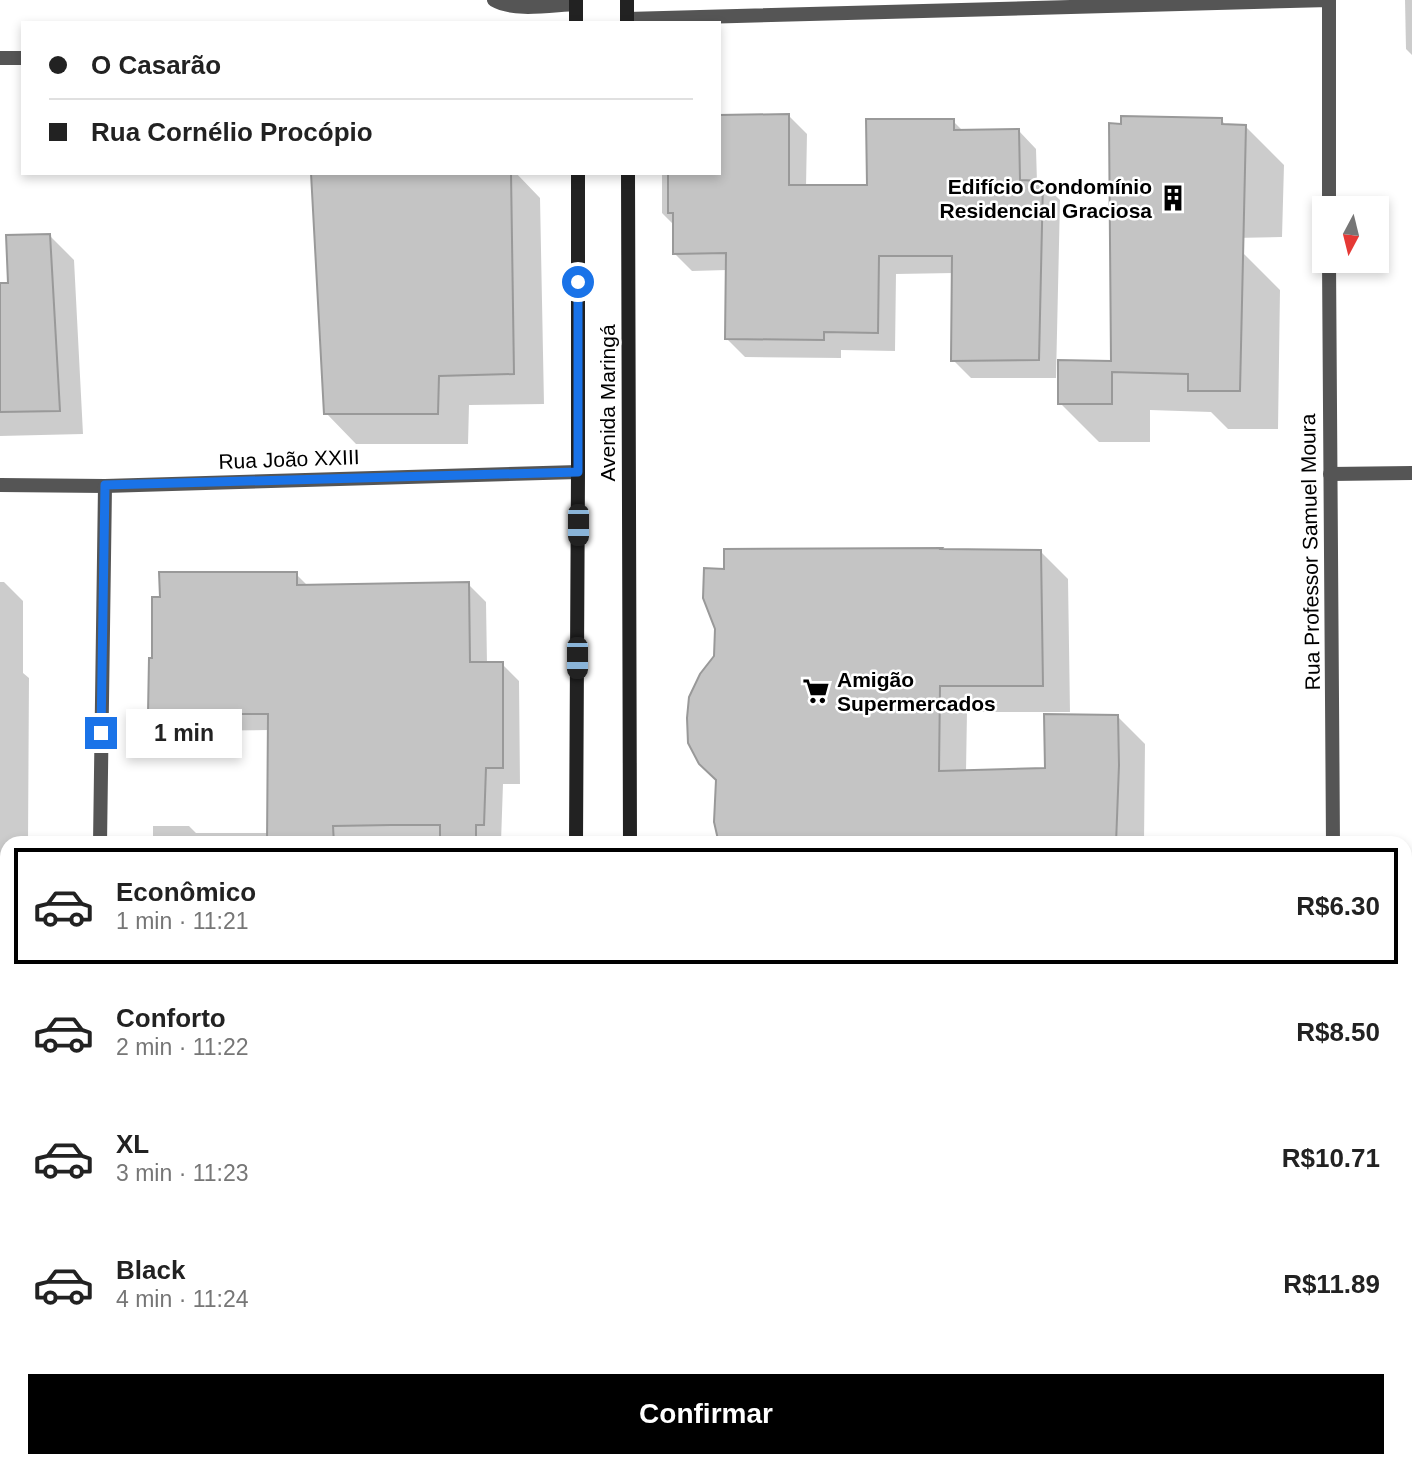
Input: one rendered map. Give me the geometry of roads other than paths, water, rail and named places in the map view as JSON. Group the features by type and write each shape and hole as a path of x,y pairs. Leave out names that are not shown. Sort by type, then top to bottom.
{"main road":[{"path":"627,0 627,21"},
{"path":"576,2 576,21"},
{"name":"Avenida Maringá","path":"576,836 578,175"},
{"name":"Avenida Maringá","path":"628,175 630,836"}],"street":[{"path":"494,0 502,5 520,7 576,2"},
{"path":"627,21 1329,0 1329,196"},
{"path":"0,58 21,58"},
{"name":"Rua Professor Samuel Moura","path":"1329,273 1333,836"},
{"name":"Rua João XXIII","path":"0,485 105,485 578,472"},
{"path":"1330,474 1412,473"},
{"path":"100,836 105,485"}],"place":[{"name":"Edifício Condomínio Residencial Graciosa","path":"1173,198"},
{"name":"Amigão Supermercados","path":"816,691"}]}
